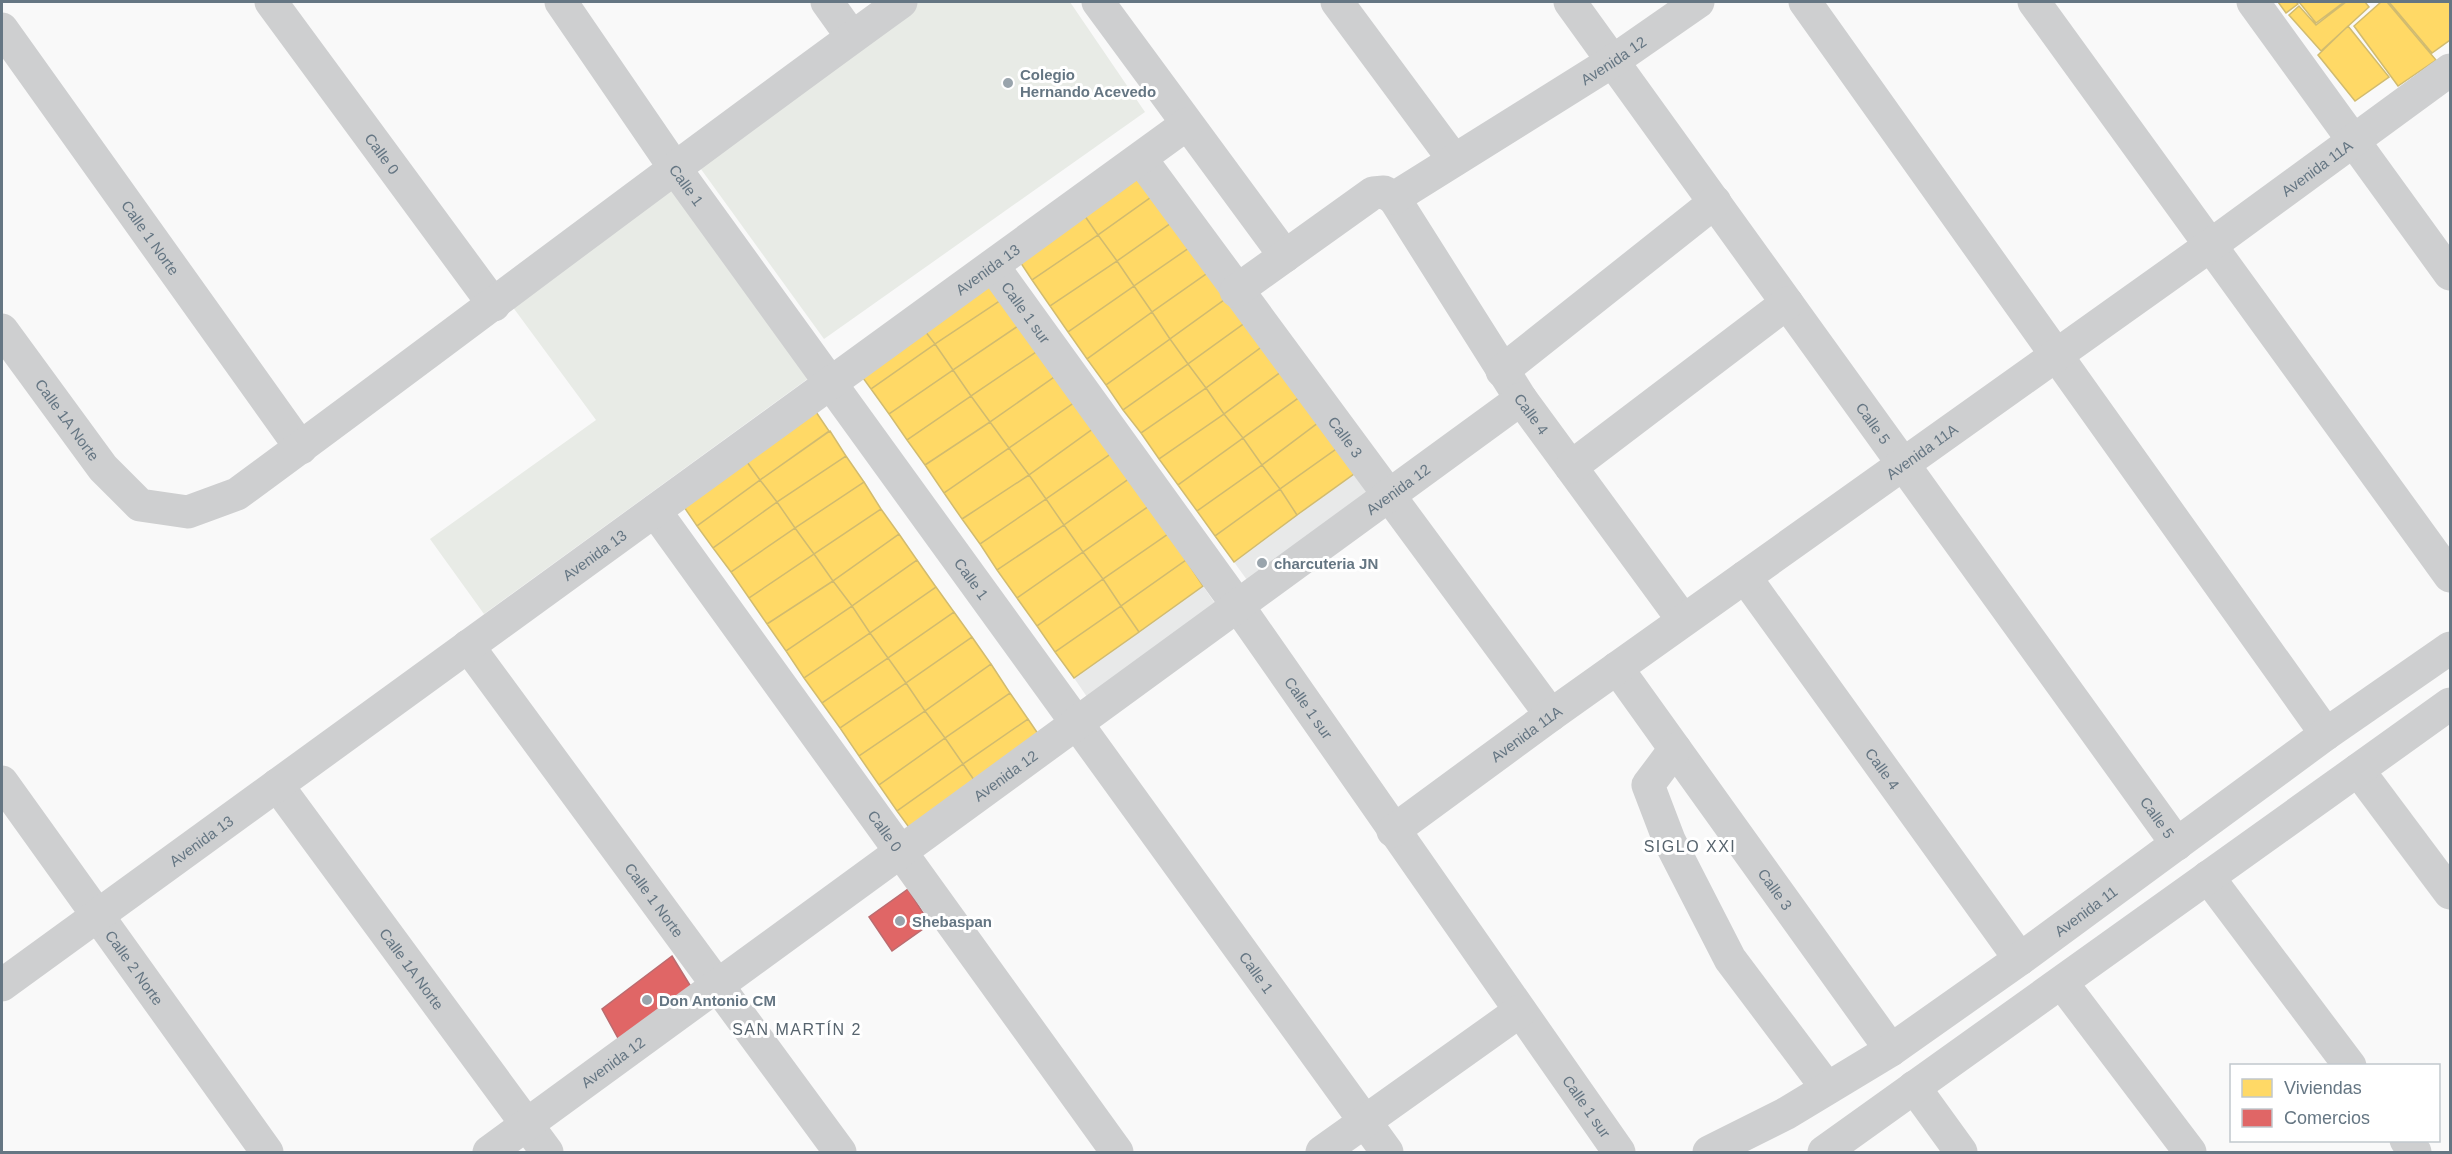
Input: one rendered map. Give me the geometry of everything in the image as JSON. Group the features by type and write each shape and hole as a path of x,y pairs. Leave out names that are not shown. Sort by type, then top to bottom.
{"street":[{"name":"Calle 0","path":"271,2 494,305"},
{"name":"Calle 1","path":"561,2 674,167 1387,1152"},
{"path":"826,2 852,37"},
{"path":"301,447 494,305 674,167 901,2"},
{"path":"1098,2 1285,256"},
{"path":"1337,2 1454,160"},
{"name":"Calle 5","path":"1570,2 2177,844"},
{"name":"Avenida 12","path":"1394,198 1613,61 1698,2"},
{"path":"1805,2 2326,734"},
{"path":"2034,2 2451,576"},
{"path":"2253,2 2451,274"},
{"name":"Calle 1 Norte","path":"2,29 301,447"},
{"name":"Avenida 11A","path":"1393,831 1683,620 2211,245 2353,139 2451,70"},
{"name":"Avenida 13","path":"2,985 1188,124"},
{"name":"Calle 3","path":"1141,159 1236,291 1551,715"},
{"path":"1236,291 1373,193 1384,192 1394,198"},
{"name":"Calle 4","path":"1394,198 1521,399 1683,620"},
{"path":"1502,371 1715,202"},
{"name":"Calle 1 sur","path":"993,266 1238,606 1619,1152"},
{"path":"1571,467 1787,303"},
{"name":"Calle 1A Norte","path":"2,330 103,468 140,505 188,512 237,494 301,447"},
{"name":"Avenida 12","path":"489,1152 1521,399"},
{"name":"Calle 0","path":"655,511 1117,1152"},
{"name":"Calle 4","path":"1745,577 2020,959"},
{"name":"Calle 1 Norte","path":"468,646 840,1152"},
{"name":"Avenida 11","path":"1709,1152 1785,1114 1891,1050 2020,959 2326,734 2451,648"},
{"name":"Calle 3","path":"1617,668 1891,1050"},
{"path":"1824,1152 2451,704"},
{"path":"1675,749 1648,785 1668,840 1730,959 1827,1089"},
{"path":"2358,770 2451,893"},
{"name":"Calle 2 Norte","path":"2,782 267,1152"},
{"name":"Calle 1A Norte","path":"277,785 547,1152"},
{"path":"2208,877 2349,1064"},
{"path":"2062,983 2190,1152"},
{"path":"1322,1152 1520,1011"},
{"path":"1914,1087 1961,1152"}],"shaded area":[{"path":"913,2 1070,2 1145,112 824,339 698,165"},
{"path":"674,186 813,375 484,614 430,539 596,420 512,306"},
{"path":"1365,466 1386,495 1255,591 1234,562"},
{"path":"1203,586 1223,615 1094,707 1074,678"}],"building: Viviendas":[{"path":"2278,2 2296,2 2298,4 2286,13"},
{"path":"2299,2 2344,2 2316,23"},
{"path":"2346,2 2365,2 2369,7 2321,51 2289,15 2299,6 2316,25"},
{"path":"2381,2 2387,2 2436,60 2398,86 2354,26"},
{"path":"2389,2 2450,2 2450,40 2432,53"},
{"path":"2348,26 2389,77 2355,101 2318,55"},
{"path":"1143,164 1161,190 1098,235 1080,209"},
{"path":"1161,190 1181,216 1117,261 1098,235"},
{"path":"1080,209 1098,235 1032,280 1015,254"},
{"path":"1181,216 1199,241 1134,286 1117,261"},
{"path":"1098,235 1117,261 1050,306 1032,280"},
{"path":"1199,241 1216,267 1152,312 1134,286"},
{"path":"1117,261 1134,286 1068,332 1050,306"},
{"path":"1216,267 1235,292 1170,339 1152,312"},
{"path":"987,273 1004,298 935,344 918,322"},
{"path":"1134,286 1152,312 1087,359 1068,332"},
{"path":"1235,292 1253,317 1188,364 1170,339"},
{"path":"1004,298 1021,324 953,370 935,344"},
{"path":"1152,312 1170,339 1106,385 1087,359"},
{"path":"1253,317 1271,340 1206,388 1188,364"},
{"path":"918,322 935,344 871,389 855,367"},
{"path":"1021,324 1039,350 971,396 953,370"},
{"path":"1170,339 1188,364 1123,410 1106,385"},
{"path":"1271,340 1289,366 1224,414 1206,388"},
{"path":"935,344 953,370 889,414 871,389"},
{"path":"1039,350 1057,375 990,422 971,396"},
{"path":"1188,364 1206,388 1141,433 1123,410"},
{"path":"1289,366 1308,391 1243,438 1224,414"},
{"path":"953,370 971,396 907,440 889,414"},
{"path":"1057,375 1075,402 1009,448 990,422"},
{"path":"1206,388 1224,414 1159,459 1141,433"},
{"path":"1308,391 1327,416 1262,465 1243,438"},
{"path":"971,396 990,422 925,465 907,440"},
{"path":"1075,402 1094,428 1029,475 1009,448"},
{"path":"812,406 829,431 760,480 742,455"},
{"path":"1224,414 1243,438 1178,485 1159,459"},
{"path":"1327,416 1346,442 1280,489 1262,465"},
{"path":"990,422 1009,448 944,493 925,465"},
{"path":"1094,428 1112,453 1046,499 1029,475"},
{"path":"830,431 846,456 777,502 760,480"},
{"path":"1243,438 1262,465 1197,511 1178,485"},
{"path":"1346,442 1365,466 1297,515 1280,489"},
{"path":"1009,448 1029,475 962,519 944,493"},
{"path":"1112,453 1130,478 1064,525 1046,499"},
{"path":"742,455 760,480 697,526 680,501"},
{"path":"846,456 864,482 795,528 777,502"},
{"path":"1262,465 1280,489 1215,536 1197,511"},
{"path":"1029,475 1046,499 980,544 962,519"},
{"path":"1130,478 1149,506 1083,552 1064,525"},
{"path":"760,480 777,502 713,548 697,526"},
{"path":"864,482 881,509 814,554 795,528"},
{"path":"1280,489 1297,515 1234,562 1215,536"},
{"path":"1046,499 1064,525 997,570 980,544"},
{"path":"777,502 795,528 731,572 713,548"},
{"path":"1149,506 1168,534 1103,579 1083,552"},
{"path":"881,509 899,534 833,581 814,554"},
{"path":"1064,525 1083,552 1017,598 997,570"},
{"path":"795,528 814,554 749,598 731,572"},
{"path":"899,534 917,560 852,606 833,581"},
{"path":"1168,534 1186,560 1121,606 1103,579"},
{"path":"1083,552 1103,579 1037,626 1017,598"},
{"path":"814,554 833,581 767,624 749,598"},
{"path":"917,560 936,587 870,633 852,606"},
{"path":"1186,560 1203,586 1139,632 1121,606"},
{"path":"1103,579 1121,606 1055,652 1037,626"},
{"path":"833,581 852,606 786,651 767,624"},
{"path":"936,587 954,612 888,658 870,633"},
{"path":"852,606 870,633 804,678 786,651"},
{"path":"1121,606 1139,632 1074,678 1055,652"},
{"path":"954,612 972,637 906,683 888,658"},
{"path":"870,633 888,658 822,703 804,678"},
{"path":"972,637 991,664 925,711 906,683"},
{"path":"888,658 906,683 840,728 822,703"},
{"path":"991,664 1010,693 945,738 925,711"},
{"path":"906,683 925,711 859,756 840,728"},
{"path":"1010,693 1028,719 963,764 945,738"},
{"path":"925,711 945,738 879,785 859,756"},
{"path":"1028,719 1045,744 981,790 963,764"},
{"path":"945,738 963,764 897,811 879,785"},
{"path":"963,764 981,790 916,837 897,811"}],"building: Comercios":[{"name":"Shebaspan","path":"908,889 930,924 892,951 869,917"},
{"name":"Don Antonio CM","path":"672,956 693,990 619,1040 602,1009"}],"place":[{"name":"Colegio Hernando Acevedo","path":"1008,83"},
{"name":"charcuteria JN","path":"1262,563"},
{"name":"Shebaspan","path":"900,921"},
{"name":"Don Antonio CM","path":"647,1000"}],"district":[{"name":"SIGLO XXI","path":"1690,846"},
{"name":"SAN MARTÍN 2","path":"797,1029"}]}
